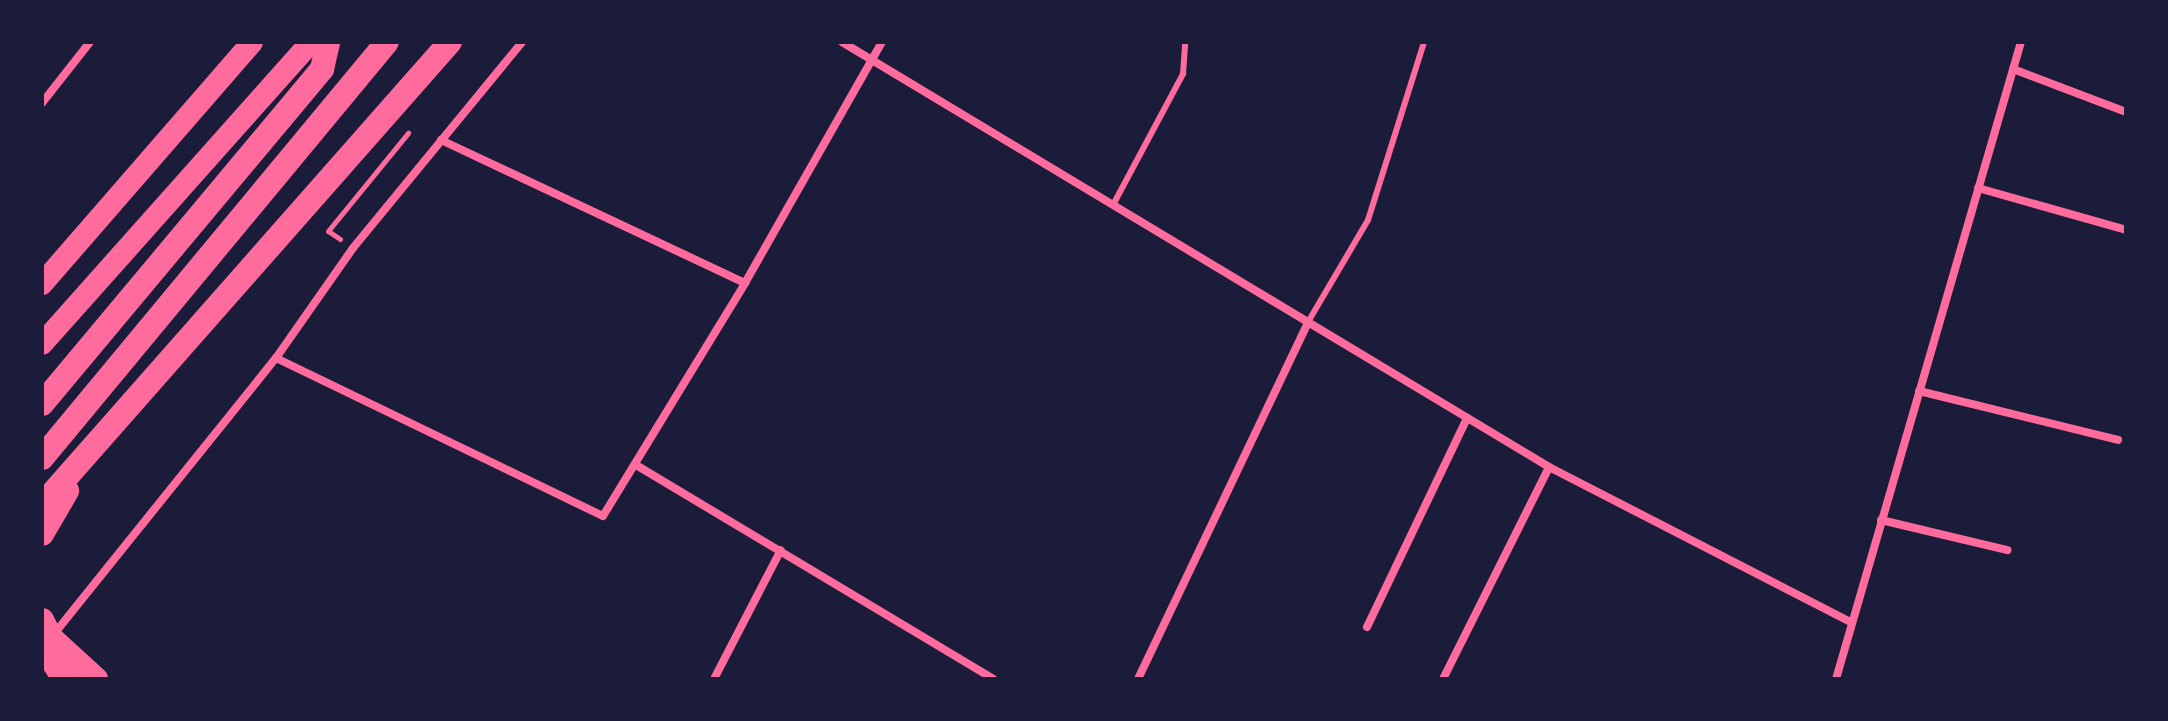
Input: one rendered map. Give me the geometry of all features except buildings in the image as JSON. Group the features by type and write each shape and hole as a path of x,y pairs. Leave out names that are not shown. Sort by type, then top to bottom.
{"highway":[{"path":"42,284 252,42"},
{"path":"42,344 311,42"},
{"path":"42,404 322,69 328,42"},
{"path":"42,458 387,42"},
{"path":"42,505 89,456 450,42"},
{"path":"42,534 89,456"},
{"path":"45,634 64,679"},
{"path":"45,634 96,679"}],"street":[{"path":"42,103 90,42"},
{"path":"45,634 276,358 353,248 522,42"},
{"path":"842,42 1549,467 1851,622"},
{"path":"276,358 603,516 745,283 882,42"},
{"path":"1836,679 2021,42"},
{"path":"2013,69 2126,112"},
{"path":"441,140 745,283"},
{"path":"1978,188 2126,230"},
{"path":"1138,679 1308,322"},
{"path":"1919,391 2118,440"},
{"path":"1367,627 1467,418"},
{"path":"636,465 781,550 981,676 993,679"},
{"path":"1443,679 1549,467"},
{"path":"1881,520 2007,550"},
{"path":"714,679 781,550"}],"lane":[{"path":"1113,205 1183,74 1185,42"},
{"path":"1308,322 1368,220 1424,42"}],"path":[{"path":"353,248 328,231 415,125"}]}
